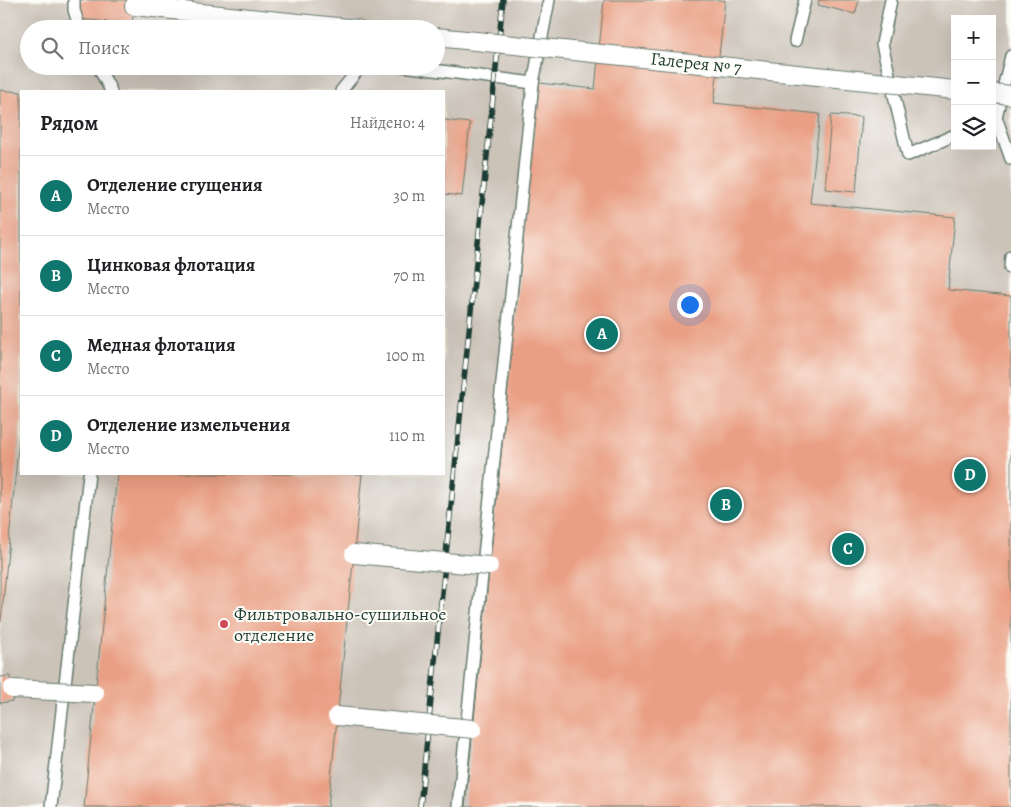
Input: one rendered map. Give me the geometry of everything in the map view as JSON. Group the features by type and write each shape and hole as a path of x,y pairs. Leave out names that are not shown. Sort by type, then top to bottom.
{"street":[{"path":"134,6 270,20"},
{"name":"Галерея № 7","path":"445,38 951,90"},
{"path":"996,93 1011,95"},
{"path":"354,554 489,566"},
{"path":"12,689 95,694"},
{"path":"337,716 472,729"}],"lane":[{"path":"74,0 74,10 77,20"},
{"path":"458,807 533,83 549,0"},
{"path":"795,41 805,0"},
{"path":"891,0 882,44 908,155 951,137"},
{"path":"996,110 1011,56"},
{"path":"445,71 533,83"},
{"path":"103,75 110,90"},
{"path":"342,90 354,75"},
{"path":"996,122 1011,159"},
{"path":"1010,268 1011,256"},
{"path":"52,807 89,475"}],"shaded area":[{"path":"0,0 1011,0 1011,807 0,807"}],"building":[{"path":"80,0 135,0 132,20 78,19"},
{"path":"604,0 725,0 714,103 820,114 810,203 955,217 948,290 1011,296 1011,807 465,807 539,83 595,89"},
{"path":"819,0 859,0 855,14 818,5"},
{"path":"0,90 20,92 20,428 0,622"},
{"path":"831,115 862,117 856,192 825,189"},
{"path":"445,120 470,123 462,196 445,194"},
{"name":"Фильтровально-сушильное отделение","path":"117,475 362,475 328,807 84,807"},
{"path":"10,676 13,701 0,703 0,677"}],"railway":[{"path":"420,807 503,0"}],"place":[{"name":"Отделение сгущения","path":"602,334"},
{"name":"Отделение измельчения","path":"970,475"},
{"name":"Цинковая флотация","path":"726,505"},
{"name":"Медная флотация","path":"848,549"},
{"name":"Фильтровально-сушильное отделение","path":"224,624"}]}
